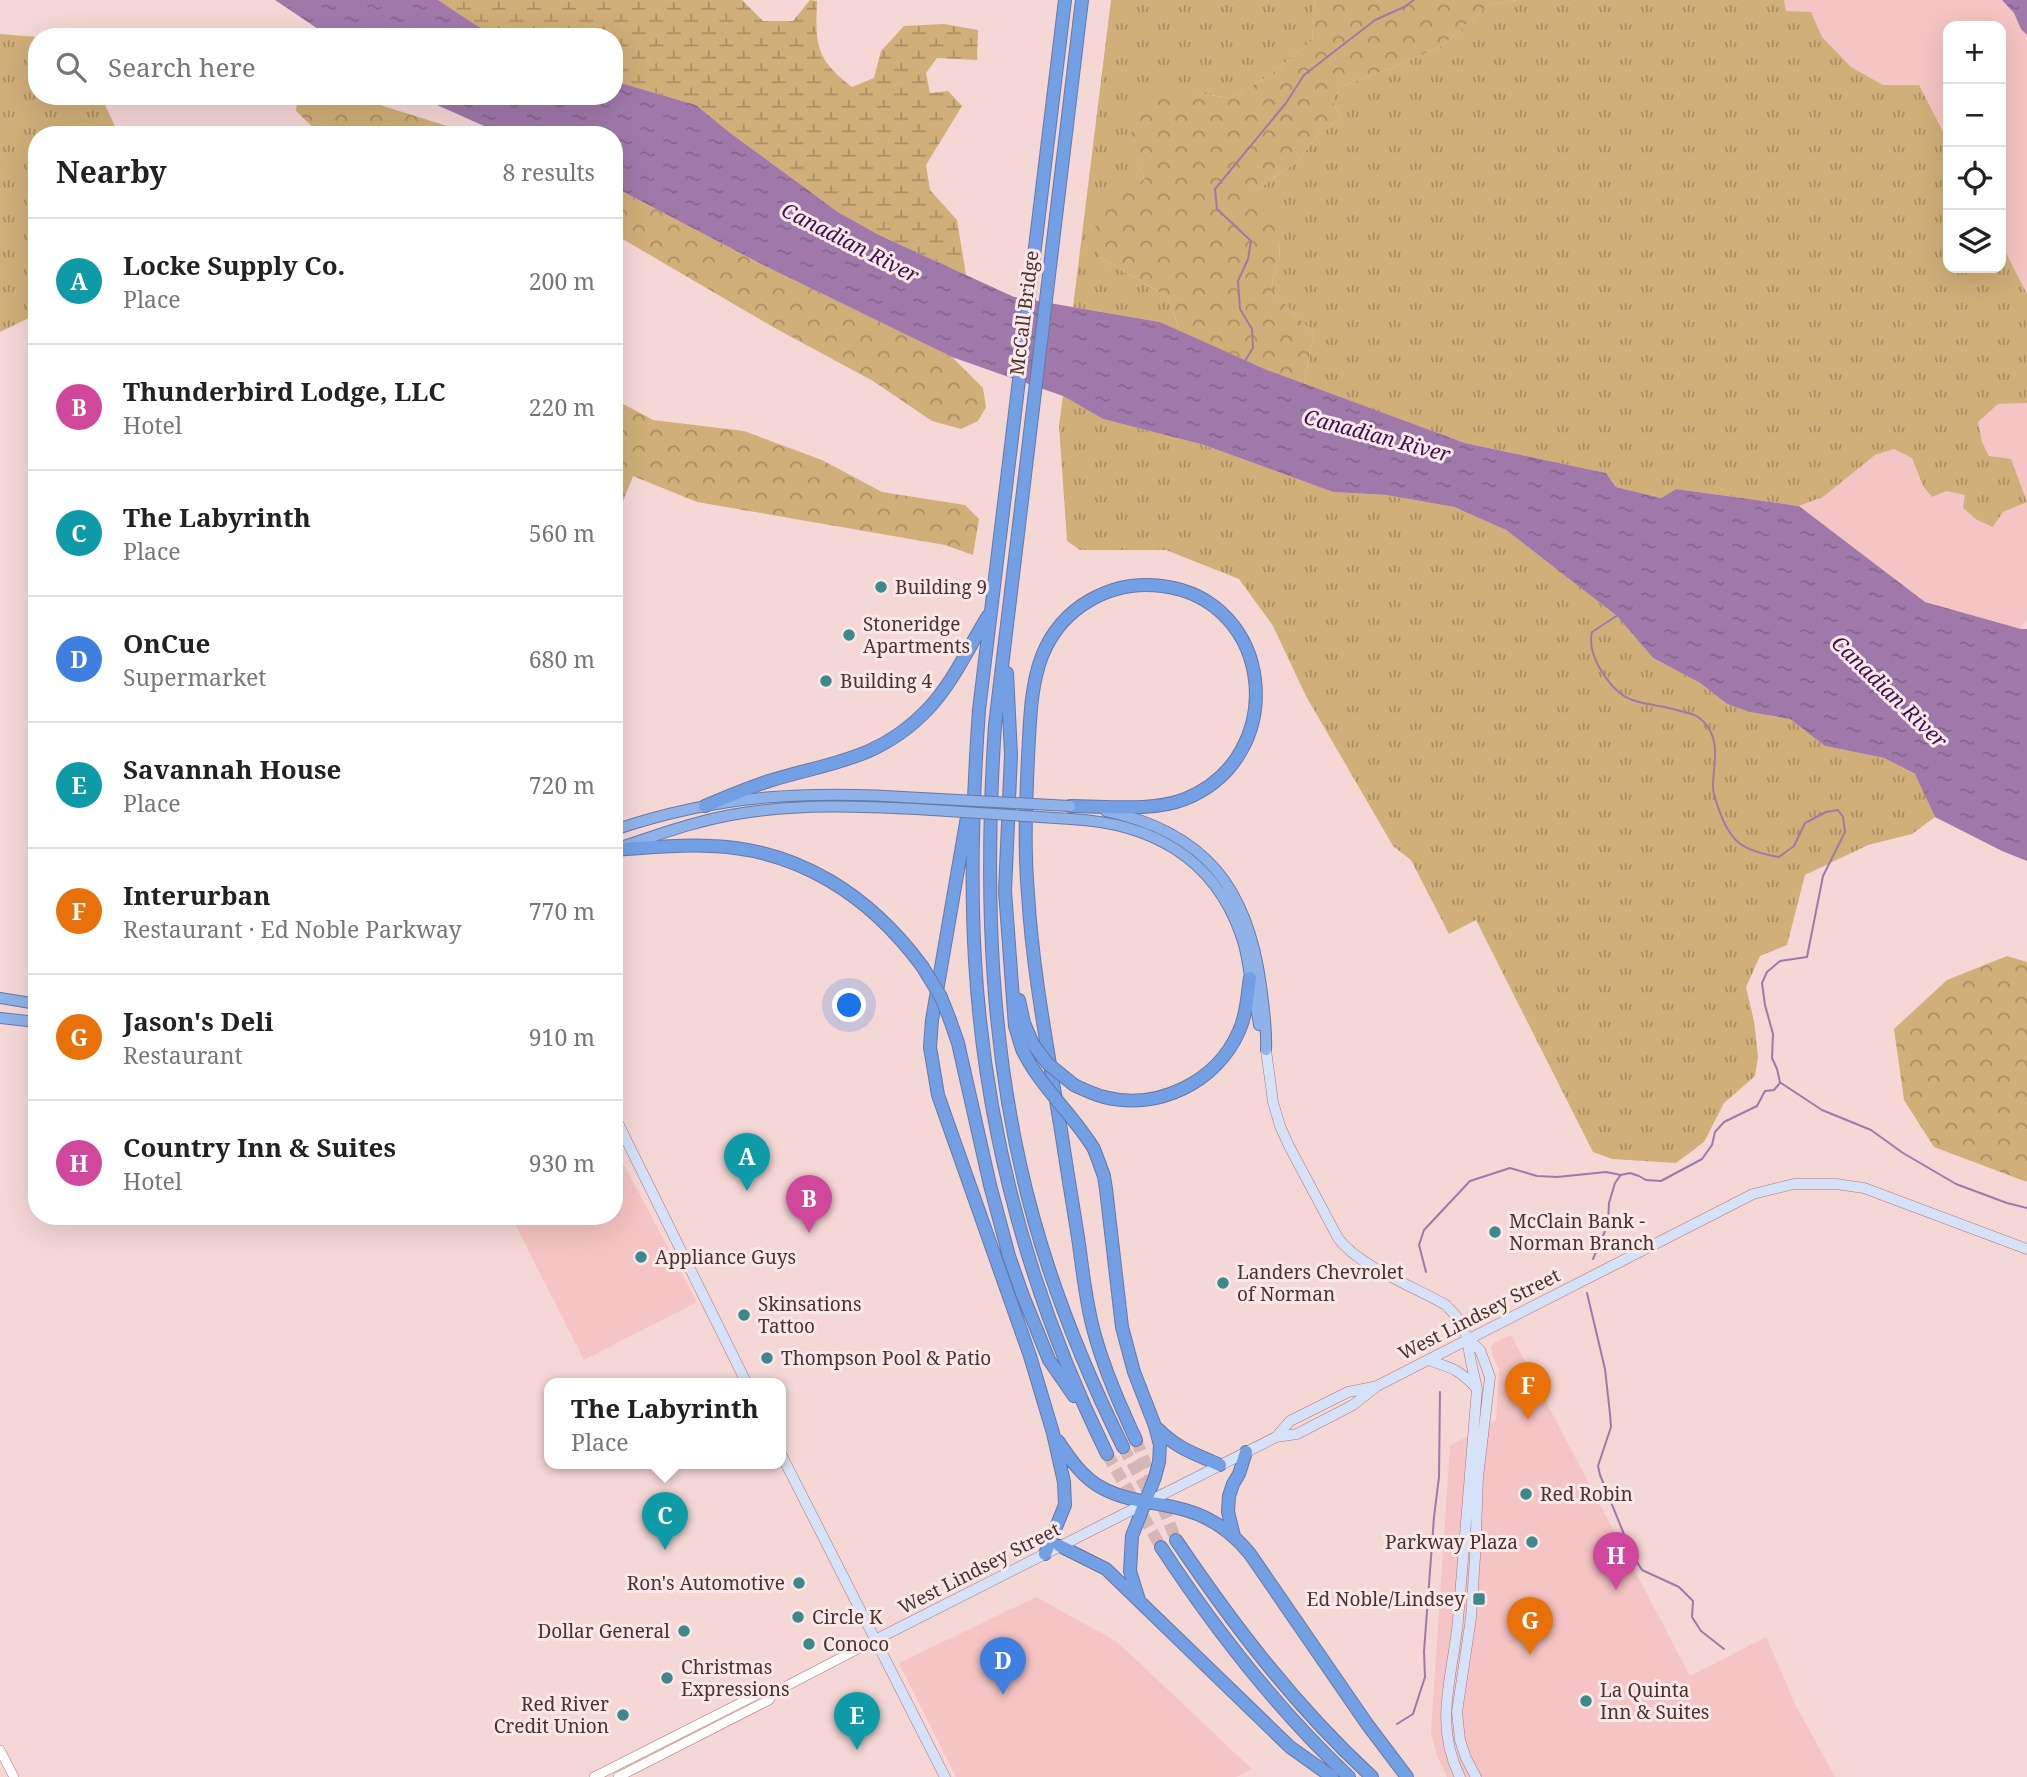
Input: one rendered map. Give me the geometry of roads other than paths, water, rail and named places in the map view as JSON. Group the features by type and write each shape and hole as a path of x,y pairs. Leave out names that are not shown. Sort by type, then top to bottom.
{"highway":[{"name":"McCall Bridge","path":"974,776 979,710 1065,0"},
{"name":"McCall Bridge","path":"1006,632 1082,0"},
{"path":"1070,812 1167,805 1182,801 1210,786 1224,774 1244,749 1251,733 1256,706 1257,691 1252,660 1232,625 1206,601 1166,586 1135,584 1095,596 1078,607 1058,627 1041,660 1035,682 1030,734 1026,844 1028,894 1046,1041 1087,1301 1103,1359 1136,1440"},
{"path":"705,806 768,781 857,757 902,732 928,709 945,688 992,610"},
{"path":"1006,632 1010,755 1005,891 1019,1002 1034,1070 1086,1136 1104,1175 1122,1327 1134,1372 1160,1445 1159,1462 1132,1536 1129,1560 1139,1600"},
{"path":"1006,632 991,783 989,881 995,999 1002,1060 1014,1133 1048,1265 1079,1351 1123,1447"},
{"path":"974,776 972,860 975,961 991,1100 1026,1250 1053,1331 1108,1454"},
{"path":"974,776 932,1020 930,1047 938,1095 1030,1356 1053,1433 1064,1482 1065,1505 1045,1554"},
{"path":"623,828 734,800 806,794 872,794 1070,812 1144,832 1171,846 1194,863 1209,879 1232,913 1242,936 1259,1032 1266,1050"},
{"path":"623,847 676,829 743,813 830,805 916,809 1108,811 1141,819 1191,847 1217,872 1235,897 1254,944 1266,1030 1266,1050"},
{"path":"623,850 712,845 753,852 803,867 838,885 888,924 922,966 941,997 958,1043 997,1212 1023,1296 1049,1360 1092,1422"},
{"path":"1028,1047 1074,1084 1104,1097 1130,1100 1157,1098 1195,1083 1217,1065 1234,1042 1245,1016 1250,978"},
{"path":"0,998 28,1003"},
{"path":"0,1018 28,1021"},
{"path":"1155,1426 1182,1450 1220,1465"},
{"path":"1053,1433 1071,1460 1091,1480 1112,1492 1145,1503 1195,1513 1221,1526 1235,1537 1250,1554 1406,1777"},
{"path":"1235,1537 1228,1505 1246,1452"},
{"path":"1176,1540 1209,1589 1272,1672 1372,1777"},
{"path":"1060,1546 1079,1557 1100,1564 1290,1747 1332,1777"},
{"path":"1161,1547 1246,1666 1304,1732 1349,1777"}],"main road":[{"path":"1266,1050 1273,1102 1280,1126 1338,1238 1358,1258 1446,1305 1457,1317 1468,1339 1480,1350 1490,1377 1478,1477 1471,1618 1457,1712 1460,1740 1476,1777"},
{"path":"623,1133 744,1378"},
{"name":"West Lindsey Street","path":"874,1640 1276,1437 1297,1434 1353,1405 1377,1386 1753,1194 1794,1184 1836,1184 1864,1188 2027,1249"},
{"path":"1460,1777 1448,1750 1445,1706 1458,1622 1477,1389 1468,1355 1468,1339"},
{"path":"1427,1360 1454,1368 1477,1389"},
{"path":"786,1464 945,1777"}],"street":[{"name":"West Lindsey Street","path":"618,1777 769,1700 773,1693 874,1640"},
{"name":"West Lindsey Street","path":"594,1777 764,1691 773,1693"},
{"path":"711,1717 716,1727"},
{"path":"684,1731 688,1741"},
{"path":"0,1750 14,1777"}],"water":[{"path":"275,0 438,0 482,28 317,28"},
{"path":"2002,0 2027,0 2027,35 2021,29 2014,13"},
{"name":"Canadian River","path":"623,84 696,105 838,212 879,235 1014,297 1160,322 1267,370 1465,443 1606,473 1616,487 1661,498 1676,489 1799,506 1925,602 2027,629 2027,861 1935,817 1915,774 1884,758 1825,746 1790,719 1749,712 1727,704 1700,683 1653,658 1617,616 1506,530 1454,507 1386,495 1333,492 1204,445 1103,419 1063,396 952,357 765,266 623,192 623,126 484,126 437,105 623,105"}],"waterway":[{"path":"1245,361 1253,348 1252,329 1240,309 1238,281 1248,259 1251,241 1217,209 1215,189 1286,103 1304,75 1375,20 1414,0"},
{"path":"1618,615 1592,632 1592,650 1599,667 1608,681 1626,697 1692,714 1703,721 1715,744 1715,797 1733,837 1756,852 1779,857 1794,846 1805,823 1826,812 1838,810 1843,817 1845,832 1823,876 1807,957 1780,961 1767,972 1762,983 1773,1034 1772,1058 1780,1082"},
{"path":"1426,1272 1419,1245 1424,1230 1470,1181 1510,1168 1537,1176 1557,1177 1606,1172 1621,1175 1630,1173 1646,1180 1661,1181 1702,1159 1712,1145 1715,1132 1724,1122 1757,1106 1765,1091 1774,1090 1780,1083"},
{"path":"1781,1083 1822,1110 1871,1130 1903,1153 1956,1184 2027,1208"},
{"path":"1593,1259 1608,1224 1609,1203 1620,1176"},
{"path":"1587,1293 1605,1369 1611,1427 1598,1466 1600,1475 1632,1554 1642,1570 1679,1587 1693,1601 1692,1617 1701,1631 1724,1649"},
{"path":"1397,1724 1413,1714 1425,1677 1424,1652 1439,1477 1440,1392"}],"tunnel":[{"path":"1136,1440 1176,1540"},
{"path":"1123,1447 1152,1498"},
{"path":"1107,1454 1161,1547"}],"place":[{"name":"Building 9","path":"881,587"},
{"name":"Stoneridge Apartments","path":"849,635"},
{"name":"Building 4","path":"826,681"},
{"name":"Locke Supply Co.","path":"747,1191"},
{"name":"McClain Bank - Norman Branch","path":"1495,1232"},
{"name":"Thunderbird Lodge, LLC","path":"809,1233"},
{"name":"Appliance Guys","path":"641,1257"},
{"name":"Landers Chevrolet of Norman","path":"1223,1283"},
{"name":"Skinsations Tattoo","path":"744,1315"},
{"name":"Thompson Pool & Patio","path":"767,1358"},
{"name":"Interurban","path":"1528,1420"},
{"name":"Red Robin","path":"1526,1494"},
{"name":"Parkway Plaza","path":"1532,1542"},
{"name":"The Labyrinth","path":"665,1550"},
{"name":"Ron's Automotive","path":"799,1583"},
{"name":"Country Inn & Suites","path":"1616,1590"},
{"name":"Ed Noble/Lindsey","path":"1479,1599"},
{"name":"Circle K","path":"798,1617"},
{"name":"Dollar General","path":"684,1631"},
{"name":"Conoco","path":"809,1644"},
{"name":"Jason's Deli","path":"1530,1655"},
{"name":"Christmas Expressions","path":"667,1678"},
{"name":"OnCue","path":"1003,1695"},
{"name":"La Quinta Inn & Suites","path":"1586,1701"},
{"name":"Red River Credit Union","path":"623,1715"},
{"name":"Savannah House","path":"857,1750"}]}
